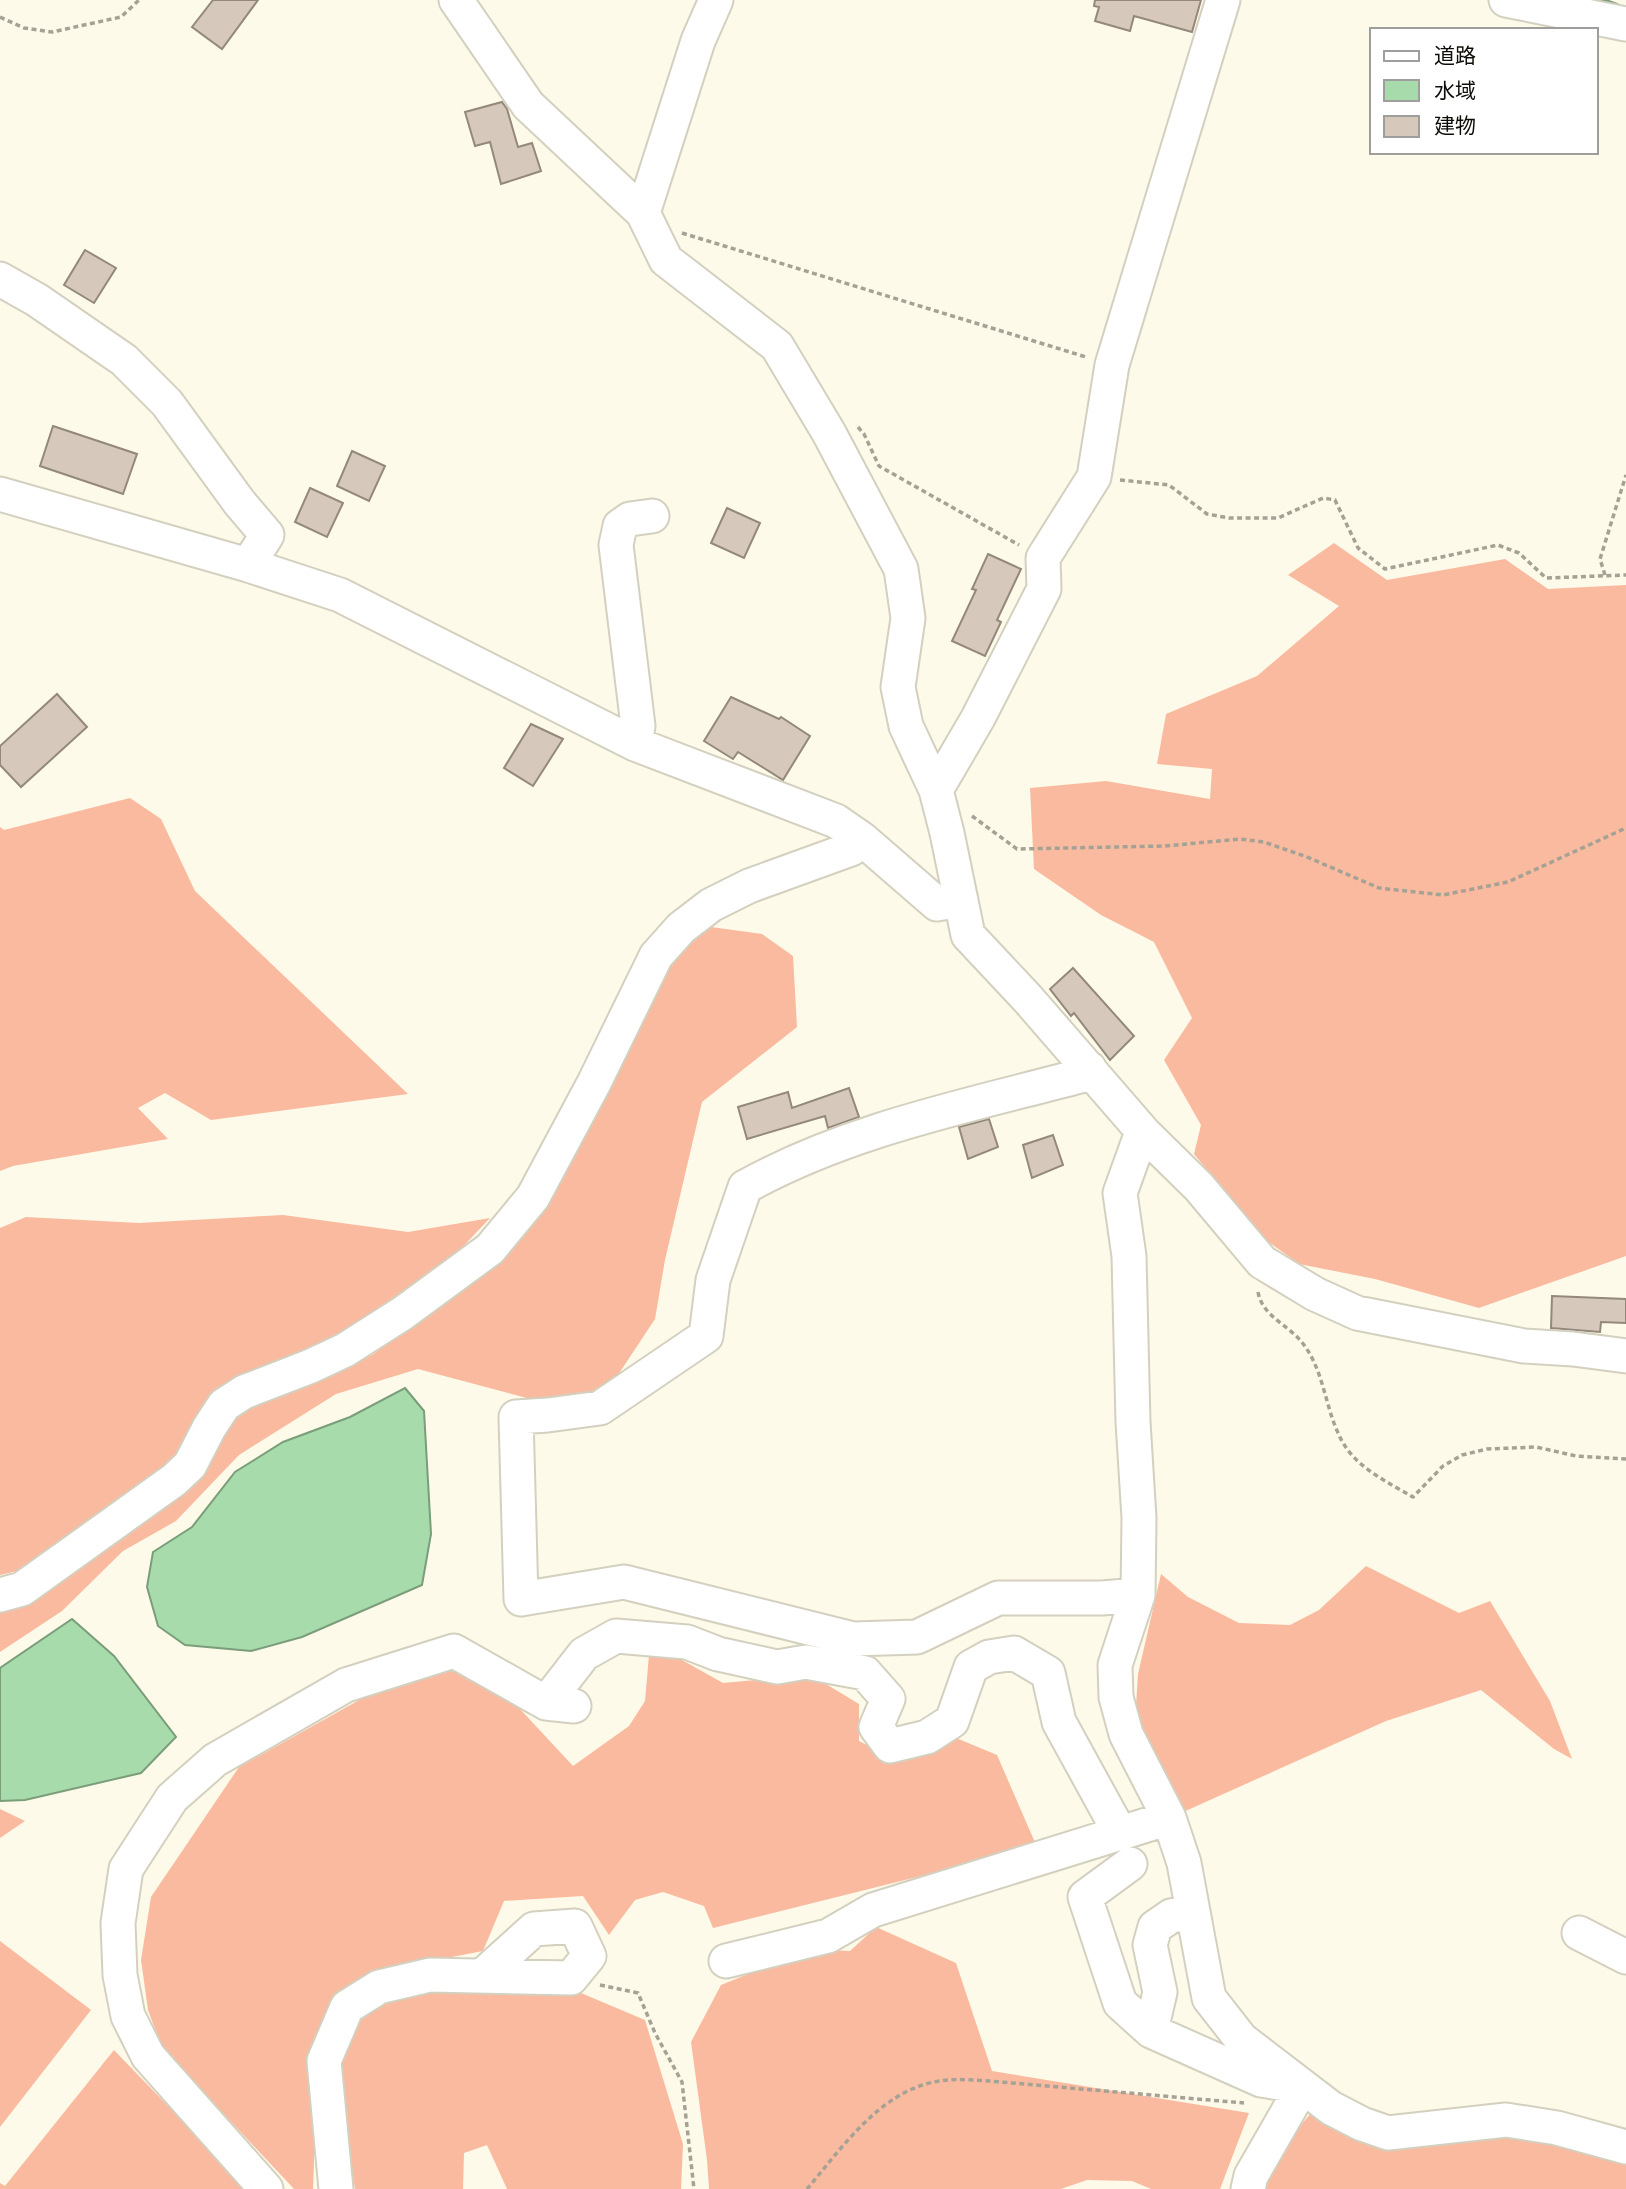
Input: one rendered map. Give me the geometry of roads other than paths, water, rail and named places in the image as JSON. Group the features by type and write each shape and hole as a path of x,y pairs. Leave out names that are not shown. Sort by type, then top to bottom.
{"street":[{"path":"456,0 528,105 648,222 666,260 777,346 830,433 901,569 908,618 898,687 906,726 936,790 968,934 1145,1134 1199,1187 1262,1262 1315,1294 1357,1314 1524,1346 1626,1356"},
{"path":"648,222 698,41 716,0"},
{"path":"936,790 978,718 1044,589 1043,558 1094,477 1112,365 1223,0"},
{"path":"1506,0 1593,9 1626,24"},
{"path":"0,279 37,300 124,360 167,403 239,502 267,535 248,565"},
{"path":"0,494 248,565 340,595 635,744 836,821 862,839 937,904 961,900"},
{"path":"635,744 638,726 616,545 620,526 630,519 652,516"},
{"path":"0,1595 22,1589 174,1480 190,1465 224,1405 244,1392 345,1350 403,1313 490,1250 533,1197 594,1083 656,956 681,928 711,905 749,886 851,849 862,839"},
{"path":"1089,1068 1080,1076 880,1130 784,1165 745,1187 713,1280 706,1336 600,1408 516,1417 521,1599 624,1582 853,1639 917,1637 998,1598 1102,1598 1138,1595"},
{"path":"1145,1134 1138,1143 1120,1193 1129,1256 1139,1518 1138,1595 1115,1665 1116,1697 1126,1734 1169,1818 1184,1863 1209,1998 1241,2039 1331,2108 1362,2124 1388,2133 1506,2120 1557,2128 1626,2147"},
{"path":"266,2189 148,2056 128,2016 120,1975 118,1923 126,1869 172,1798 215,1760 346,1685 454,1651 560,1704 584,1654 616,1636 687,1642 718,1654 777,1667 806,1662 865,1673 888,1699 877,1727 890,1746 927,1737 952,1721 971,1667 989,1657 1014,1653 1048,1672 1059,1722 1121,1833"},
{"path":"726,1961 828,1936 873,1910 1169,1818"},
{"path":"1130,1864 1085,1896 1120,2003 1151,2031 1261,2080 1302,2087"},
{"path":"1151,2031 1160,1992 1150,1945 1155,1927 1171,1916 1191,1912"},
{"path":"335,2189 324,2061 347,2007 379,1987 430,1975 571,1978 589,1956 575,1926 534,1929 482,1976"},
{"path":"1579,1933 1626,1958"},
{"path":"1248,2189 1251,2176 1302,2087"}],"water":[{"path":"405,1388 424,1411 431,1534 422,1585 302,1637 251,1651 185,1645 158,1626 147,1587 153,1552 192,1527 235,1472 283,1442 350,1417"},
{"path":"72,1619 114,1656 176,1737 141,1773 25,1800 0,1801 0,1668"}],"waterway":[{"path":"1600,0 1617,6"}]}
